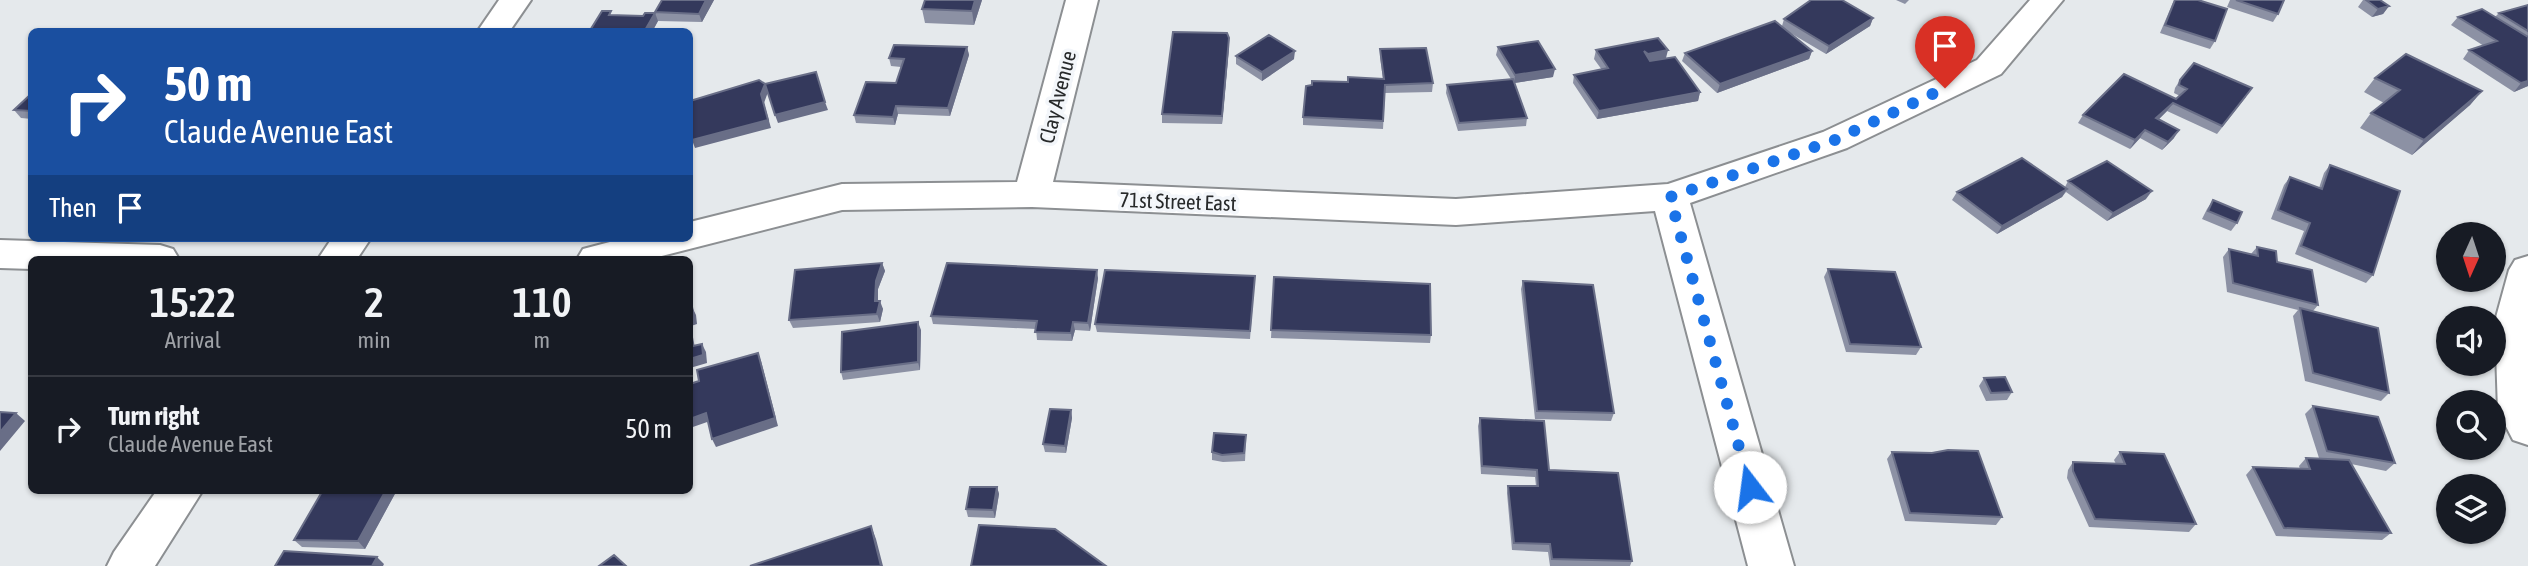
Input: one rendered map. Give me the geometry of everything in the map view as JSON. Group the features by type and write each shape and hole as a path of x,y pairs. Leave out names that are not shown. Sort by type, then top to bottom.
{"street":[{"path":"496,28 515,0"},
{"name":"Clay Avenue","path":"1032,194 1082,0"},
{"name":"71st Street East","path":"693,234 842,197 1032,194 1456,212 1670,197 1835,140 1989,67 2047,0"},
{"path":"1670,197 1772,566"},
{"path":"608,256 663,242"},
{"path":"0,254 64,256"},
{"path":"2528,270 2515,321 2519,411 2528,428"},
{"path":"130,566 178,494"}],"building":[{"path":"662,0 706,0 699,14 655,12"},
{"path":"925,0 975,0 972,11 922,9"},
{"path":"1811,0 1842,0 1873,18 1829,46 1784,19"},
{"path":"2175,0 2198,0 2227,9 2215,41 2165,25"},
{"path":"2236,0 2284,0 2278,14"},
{"path":"2366,0 2380,0 2389,6 2378,9"},
{"path":"2528,5 2528,31 2499,13"},
{"path":"2482,9 2528,37 2528,81 2521,83 2469,50 2497,41 2458,17"},
{"path":"602,11 611,11 609,15 643,16 645,13 655,13 646,28 591,28"},
{"path":"1775,21 1812,51 1720,84 1685,53"},
{"path":"1173,32 1227,33 1229,38 1222,116 1162,114"},
{"path":"1269,35 1295,51 1262,72 1236,56"},
{"path":"1658,38 1668,50 1648,54 1644,51 1650,61 1675,57 1700,92 1599,111 1574,75 1608,68 1596,50"},
{"path":"1538,41 1555,69 1515,75 1498,47"},
{"path":"894,45 967,47 948,108 896,106 893,117 854,115 866,82 896,83 904,59 889,58"},
{"path":"1426,48 1433,83 1385,85 1383,121 1303,117 1306,86 1312,85 1312,81 1348,82 1348,77 1384,79 1380,49"},
{"path":"2406,54 2482,91 2424,140 2371,113 2400,90 2375,78"},
{"path":"2194,63 2252,88 2222,126 2173,103 2156,118 2179,130 2168,142 2145,130 2135,140 2083,115 2124,74 2176,99 2187,89 2179,85 2180,80"},
{"path":"816,72 825,102 775,115 765,84"},
{"path":"1513,79 1527,118 1459,123 1447,85"},
{"path":"759,80 765,84 761,94 768,120 693,140 693,100"},
{"path":"28,97 28,111 14,110"},
{"path":"2022,158 2067,189 2002,226 1957,192"},
{"path":"2107,161 2152,191 2113,213 2068,181"},
{"path":"2330,165 2400,191 2373,275 2301,246 2310,223 2278,210 2290,177 2322,189"},
{"path":"2213,200 2242,212 2237,223 2208,211"},
{"path":"2257,247 2276,251 2277,262 2312,270 2318,305 2233,283 2229,249 2258,256"},
{"path":"882,263 876,281 875,301 880,301 877,314 789,320 795,270"},
{"path":"947,263 1097,270 1088,323 1073,322 1071,333 1035,332 1037,321 931,316"},
{"path":"1828,269 1895,272 1921,347 1850,344"},
{"path":"1105,270 1255,276 1250,331 1095,324"},
{"path":"1274,277 1430,284 1431,335 1271,330"},
{"path":"1523,281 1593,285 1614,413 1537,411"},
{"path":"2300,308 2378,328 2389,393 2313,373"},
{"path":"918,322 918,362 841,372 842,332"},
{"path":"702,344 703,355 693,358 693,346"},
{"path":"758,353 775,418 712,439 706,413 693,418 693,383 699,381 697,370"},
{"path":"2005,377 2012,392 1991,393 1984,378"},
{"path":"2313,406 2378,417 2395,463 2327,451"},
{"path":"1050,409 1071,410 1065,446 1043,444"},
{"path":"0,412 16,413 0,432"},
{"path":"1480,418 1544,421 1549,470 1618,473 1632,561 1552,559 1550,544 1514,543 1508,486 1538,486 1537,470 1482,466"},
{"path":"1214,433 1246,435 1244,453 1222,455 1212,452"},
{"path":"1948,450 1978,451 2002,517 1910,513 1892,452 1932,453"},
{"path":"2120,452 2164,454 2196,524 2095,519 2073,471 2073,462 2125,464"},
{"path":"2306,458 2349,460 2391,533 2284,528 2253,467 2310,469"},
{"path":"970,487 997,487 993,510 966,509"},
{"path":"321,494 384,494 358,541 294,540"},
{"path":"979,525 1055,529 1106,566 971,566"},
{"path":"871,526 881,566 750,566"},
{"path":"284,551 377,557 372,566 275,566"},
{"path":"614,555 626,566 599,566"}],"route":[{"path":"1750,487 1670,197 1835,140 1945,88"}]}
